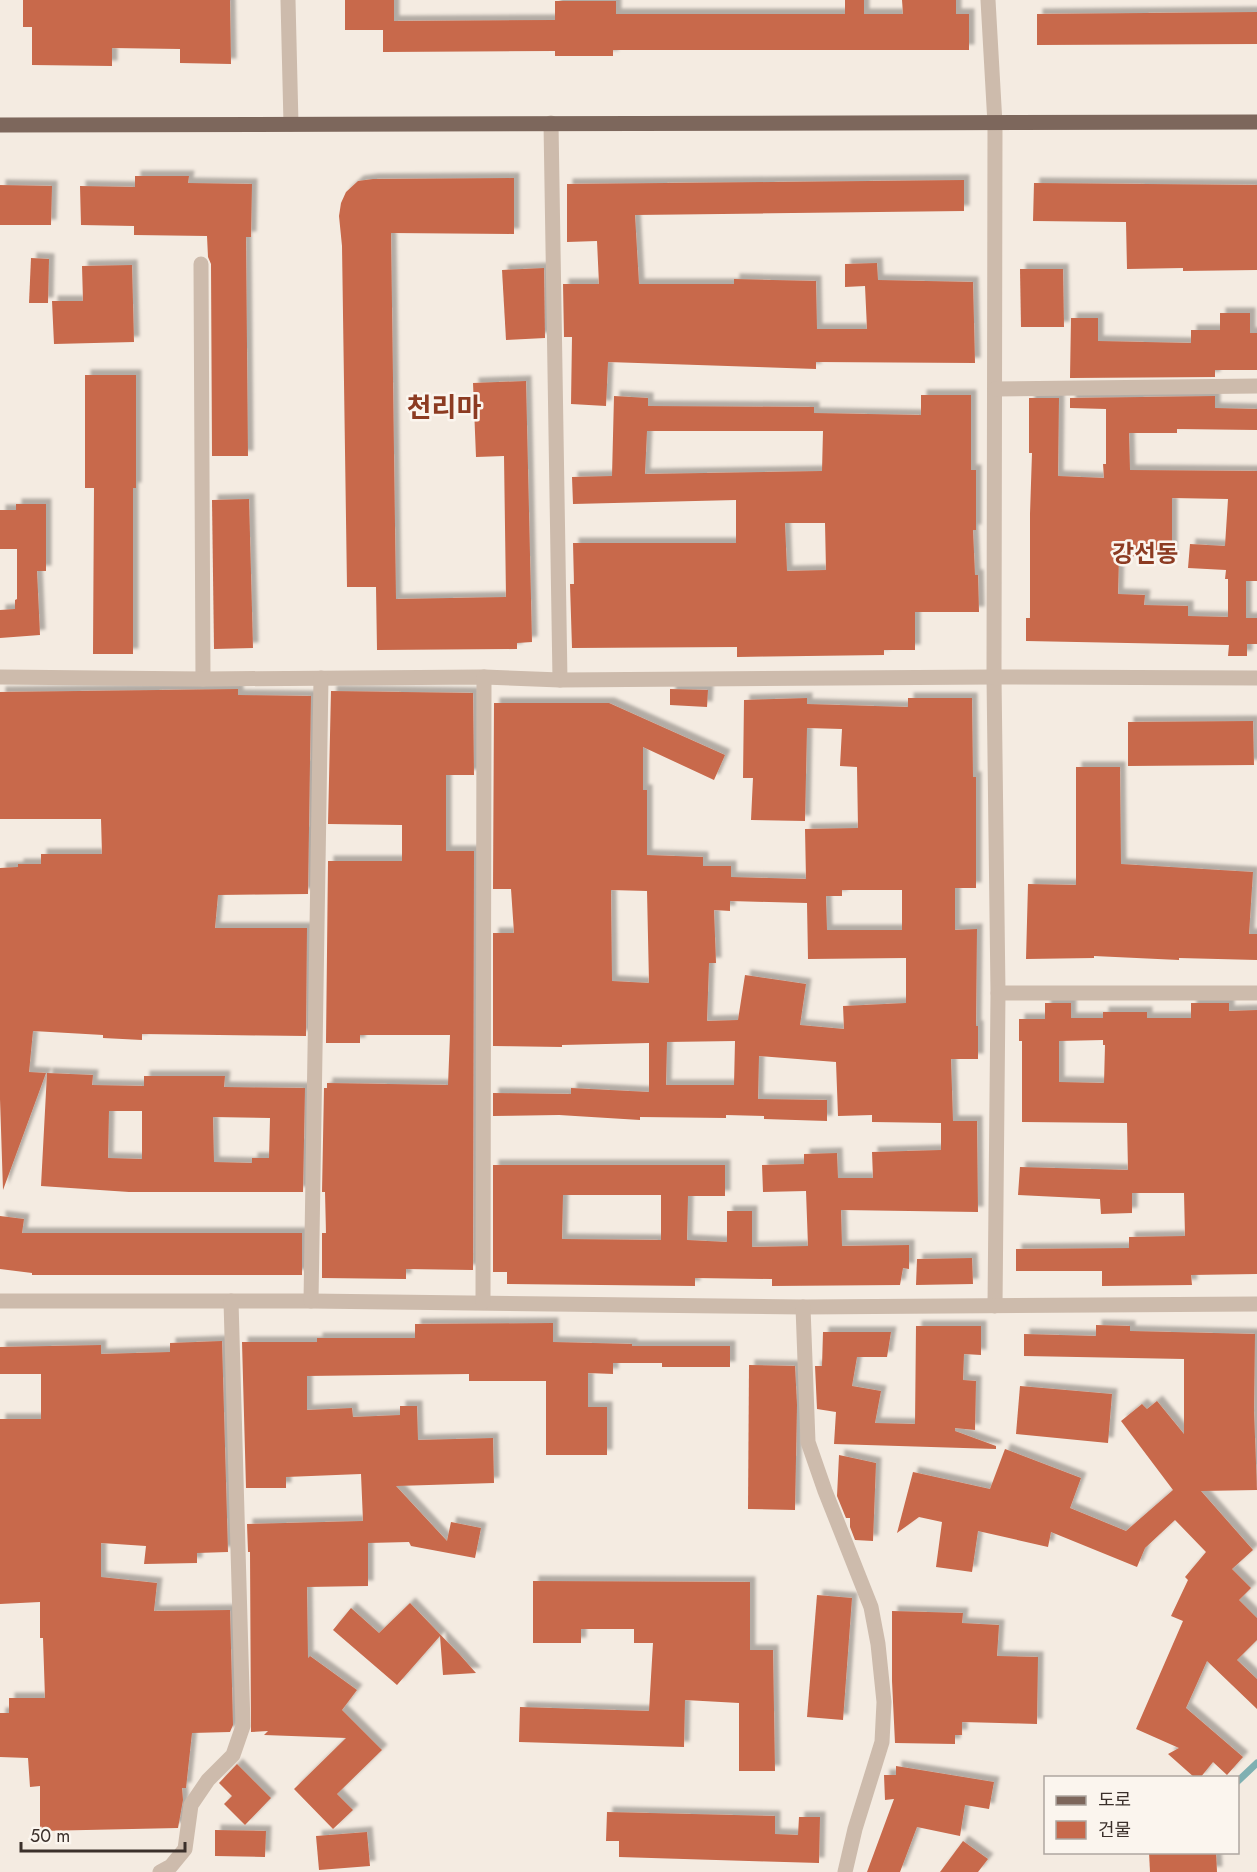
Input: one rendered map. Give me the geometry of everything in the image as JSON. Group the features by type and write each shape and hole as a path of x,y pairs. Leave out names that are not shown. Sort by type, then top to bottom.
{"main road":[{"path":"0,125 1257,122"}],"street":[{"path":"288,0 291,124"},
{"path":"988,0 995,124 993,677 998,993 995,1306"},
{"path":"551,123 560,680"},
{"path":"201,264 203,679"},
{"path":"995,389 1257,386"},
{"path":"0,677 203,679 484,677 560,680 1257,678"},
{"path":"483,1302 484,677"},
{"path":"311,1301 321,678"},
{"path":"998,993 1257,993"},
{"path":"0,1301 483,1302 803,1307 1257,1304 1257,1315"},
{"path":"160,1872 171,1866 185,1849 191,1805 208,1780 233,1755 243,1726 231,1301"},
{"path":"803,1307 808,1442 871,1607 878,1644 884,1702 882,1742 855,1829 845,1872"}],"building":[{"path":"23,0 230,0 231,64 180,63 180,49 112,48 112,66 32,65 32,27 23,27"},
{"path":"345,0 394,0 394,21 555,20 555,1 616,1 616,14 845,14 845,0 864,0 864,14 903,14 902,0 956,0 956,14 969,14 969,50 613,50 613,56 555,56 555,51 383,52 383,30 345,30"},
{"path":"1257,12 1257,44 1037,45 1037,14"},
{"path":"135,176 189,176 188,183 252,184 251,237 246,237 248,456 212,456 211,264 208,257 207,236 134,235 134,226 81,225 80,186 135,187"},
{"path":"514,178 514,234 391,233 396,599 506,597 504,456 476,457 473,383 526,381 532,642 517,643 517,649 377,650 376,587 347,587 342,246 339,216 341,203 346,192 358,181"},
{"path":"964,180 964,211 635,215 639,284 734,284 734,279 816,281 817,329 867,329 865,286 845,287 845,264 877,263 878,280 973,282 975,363 816,362 816,369 608,362 606,406 571,404 572,337 564,337 563,284 599,284 597,241 567,242 567,184"},
{"path":"1034,183 1257,185 1257,270 1127,269 1126,222 1033,221"},
{"path":"0,185 52,186 51,225 0,225"},
{"path":"31,258 49,259 48,303 29,303"},
{"path":"132,265 134,342 54,344 52,301 83,301 82,266"},
{"path":"544,268 545,338 506,340 502,270"},
{"path":"1020,269 1063,269 1064,327 1021,327"},
{"path":"1220,313 1250,313 1250,333 1257,333 1257,370 1215,370 1215,377 1070,378 1071,318 1098,318 1098,341 1191,343 1191,330 1220,330"},
{"path":"85,375 136,375 133,654 93,654 94,488 85,488"},
{"path":"921,395 971,395 971,470 976,470 976,530 973,530 979,612 915,612 915,650 884,650 884,655 737,657 737,647 572,648 570,584 574,584 573,543 736,543 736,500 573,504 572,477 612,476 614,396 648,398 648,406 814,407 814,413 921,415","holes":["647,431 823,431 822,471 645,474","785,523 825,523 826,570 787,571"]},
{"path":"1215,396 1215,408 1257,409 1257,430 1177,429 1177,433 1129,433 1130,470 1257,471 1257,581 1246,581 1246,618 1257,618 1257,644 1247,644 1247,656 1228,656 1229,645 1026,641 1026,618 1030,618 1032,453 1029,453 1029,398 1059,398 1058,476 1104,478 1106,409 1070,408 1070,398","holes":["1172,498 1228,499 1225,546 1190,544 1188,568 1226,570 1228,617 1188,616 1188,606 1144,605 1145,595 1118,594 1119,556 1172,557"]},
{"path":"249,499 253,648 214,649 212,500"},
{"path":"16,504 46,504 46,571 37,571 40,635 0,638 0,610 15,609 17,599 17,549 0,549 0,510 16,510"},
{"path":"238,689 238,695 311,696 308,894 218,895 215,928 307,928 306,1036 142,1034 142,1040 33,1031 29,1072 46,1073 3,1190 0,1099 0,868 18,867 18,864 41,864 41,854 102,854 101,819 0,819 0,692"},
{"path":"670,689 708,690 707,707 670,705"},
{"path":"331,691 473,693 474,775 446,775 446,851 474,851 473,1270 406,1269 406,1279 322,1278 322,1233 326,1233 325,1192 322,1192 324,1088 327,1088 327,1083 448,1085 450,1035 360,1035 360,1043 326,1043 328,861 402,861 402,825 328,824"},
{"path":"807,698 807,704 908,707 908,698 972,698 973,777 976,777 976,888 955,888 955,930 977,929 978,1059 951,1059 953,1121 977,1121 978,1212 841,1210 842,1246 909,1245 909,1269 903,1268 900,1285 772,1286 772,1279 695,1278 695,1286 507,1284 507,1272 493,1272 493,1165 725,1165 725,1196 688,1196 687,1240 727,1242 727,1211 752,1211 752,1247 808,1246 806,1191 763,1192 762,1165 804,1164 804,1154 837,1153 838,1178 873,1178 872,1152 941,1150 941,1123 872,1122 872,1115 838,1116 836,1062 759,1056 758,1099 827,1100 827,1121 726,1115 726,1118 640,1117 640,1120 559,1115 493,1116 493,1093 571,1094 571,1088 649,1092 649,1043 562,1045 562,1047 493,1046 493,933 514,933 511,889 493,889 494,703 609,703 725,755 714,780 643,747 643,790 647,790 647,855 703,857 703,866 731,866 731,877 806,879 805,829 858,828 857,767 840,766 842,729 807,728 805,821 751,820 753,778 743,778 744,700","holes":["611,890 647,891 649,983 612,981","842,890 902,890 902,930 827,930 826,896 842,896","730,901 807,903 808,959 906,958 906,1003 843,1006 844,1029 800,1025 806,984 745,975 738,1020 707,1021 709,963 716,963 714,910 730,911","735,1041 734,1085 666,1085 667,1042","563,1195 661,1195 661,1240 562,1239"]},
{"path":"1253,721 1254,765 1128,766 1128,722"},
{"path":"1076,767 1120,767 1121,864 1253,872 1249,934 1257,934 1257,960 1179,958 1179,960 1094,956 1094,958 1026,959 1028,884 1076,885"},
{"path":"1045,1003 1071,1003 1071,1018 1103,1018 1103,1012 1147,1012 1147,1018 1191,1018 1191,1003 1229,1003 1229,1011 1257,1010 1257,1274 1191,1275 1192,1285 1102,1286 1102,1271 1016,1271 1016,1249 1129,1248 1129,1237 1185,1236 1184,1193 1132,1193 1132,1213 1101,1214 1100,1199 1018,1195 1020,1167 1128,1170 1127,1123 1022,1122 1022,1041 1019,1041 1019,1019 1045,1019","holes":["1103,1040 1103,1045 1105,1045 1104,1083 1059,1082 1059,1041"]},
{"path":"47,1073 93,1075 92,1085 144,1086 144,1076 225,1076 224,1087 305,1088 303,1192 129,1192 41,1186","holes":["109,1111 142,1111 142,1159 108,1158","213,1117 270,1118 269,1158 252,1158 252,1163 214,1162"]},
{"path":"0,1216 24,1219 22,1233 302,1233 302,1275 32,1275 32,1273 0,1269"},
{"path":"972,1258 973,1284 916,1285 917,1259"},
{"path":"553,1323 553,1342 632,1344 632,1346 730,1346 730,1367 662,1367 662,1363 613,1363 613,1374 588,1373 588,1407 607,1407 607,1455 546,1455 546,1381 469,1381 469,1374 307,1376 307,1410 352,1408 353,1417 400,1415 400,1406 417,1406 418,1440 493,1438 494,1483 396,1486 447,1541 451,1522 481,1528 475,1558 411,1546 409,1542 368,1543 368,1586 307,1587 308,1658 310,1656 357,1690 342,1710 382,1750 337,1794 353,1810 333,1829 294,1789 346,1738 264,1735 268,1731 251,1732 250,1552 248,1552 247,1524 363,1521 361,1474 286,1477 286,1488 246,1488 242,1342 317,1342 317,1338 415,1338 415,1324"},
{"path":"1096,1325 1130,1326 1130,1331 1255,1334 1254,1411 1257,1490 1201,1491 1253,1550 1232,1569 1251,1588 1239,1600 1257,1618 1257,1640 1237,1660 1257,1679 1257,1709 1207,1661 1186,1708 1243,1757 1227,1775 1213,1762 1202,1776 1193,1776 1168,1754 1179,1748 1136,1729 1183,1621 1171,1616 1188,1580 1185,1577 1206,1552 1175,1520 1145,1548 1137,1567 1051,1532 1048,1547 978,1531 972,1572 936,1567 942,1522 919,1517 897,1533 913,1472 990,1489 1005,1449 1081,1478 1070,1508 1126,1531 1173,1490 1121,1421 1142,1404 1147,1409 1157,1401 1184,1434 1184,1359 1024,1356 1024,1334 1096,1336"},
{"path":"916,1326 981,1326 981,1355 964,1354 963,1380 976,1381 975,1430 955,1428 955,1431 996,1446 996,1449 834,1444 836,1412 817,1409 815,1366 822,1366 823,1332 891,1332 887,1357 857,1357 852,1386 881,1391 875,1423 915,1424"},
{"path":"222,1341 228,1552 197,1553 197,1563 144,1564 146,1546 101,1543 101,1577 157,1583 154,1611 230,1610 233,1725 230,1732 192,1733 186,1788 182,1788 183,1800 178,1828 40,1831 40,1786 30,1787 28,1758 0,1757 0,1713 9,1713 9,1698 45,1698 43,1638 40,1638 40,1602 0,1604 0,1419 41,1419 41,1374 0,1374 0,1347 101,1345 101,1354 170,1352 170,1343"},
{"path":"749,1365 795,1366 797,1405 795,1510 748,1509"},
{"path":"1020,1386 1112,1394 1108,1443 1016,1434"},
{"path":"839,1455 876,1463 873,1541 855,1540 850,1527 850,1518 846,1518 837,1496"},
{"path":"533,1581 750,1582 750,1650 773,1650 775,1771 739,1771 739,1703 685,1700 684,1747 519,1742 520,1707 649,1711 653,1643 634,1643 634,1629 581,1629 581,1643 533,1643"},
{"path":"817,1595 852,1598 843,1720 807,1717"},
{"path":"410,1603 476,1673 443,1675 440,1636 397,1685 333,1630 351,1608 379,1633"},
{"path":"892,1611 963,1613 962,1623 999,1625 997,1656 1038,1657 1037,1724 962,1722 962,1735 955,1735 955,1744 895,1743"},
{"path":"237,1764 271,1798 245,1825 224,1804 232,1796 219,1783"},
{"path":"896,1766 994,1782 989,1809 965,1805 960,1836 917,1827 900,1872 867,1872 894,1799 885,1800 884,1775 896,1775"},
{"path":"607,1812 775,1816 775,1834 798,1835 799,1817 820,1817 819,1863 619,1857 619,1841 606,1841"},
{"path":"215,1830 266,1831 265,1857 215,1856"},
{"path":"367,1832 370,1866 319,1870 316,1836"},
{"path":"963,1841 988,1859 978,1872 940,1872"},
{"path":"1149,1854 1216,1854 1217,1872 1150,1872"}],"waterway":[{"path":"1239,1780 1257,1763"}],"district":[{"name":"천리마","path":"444,407"},
{"name":"강선동","path":"1145,553"}]}
